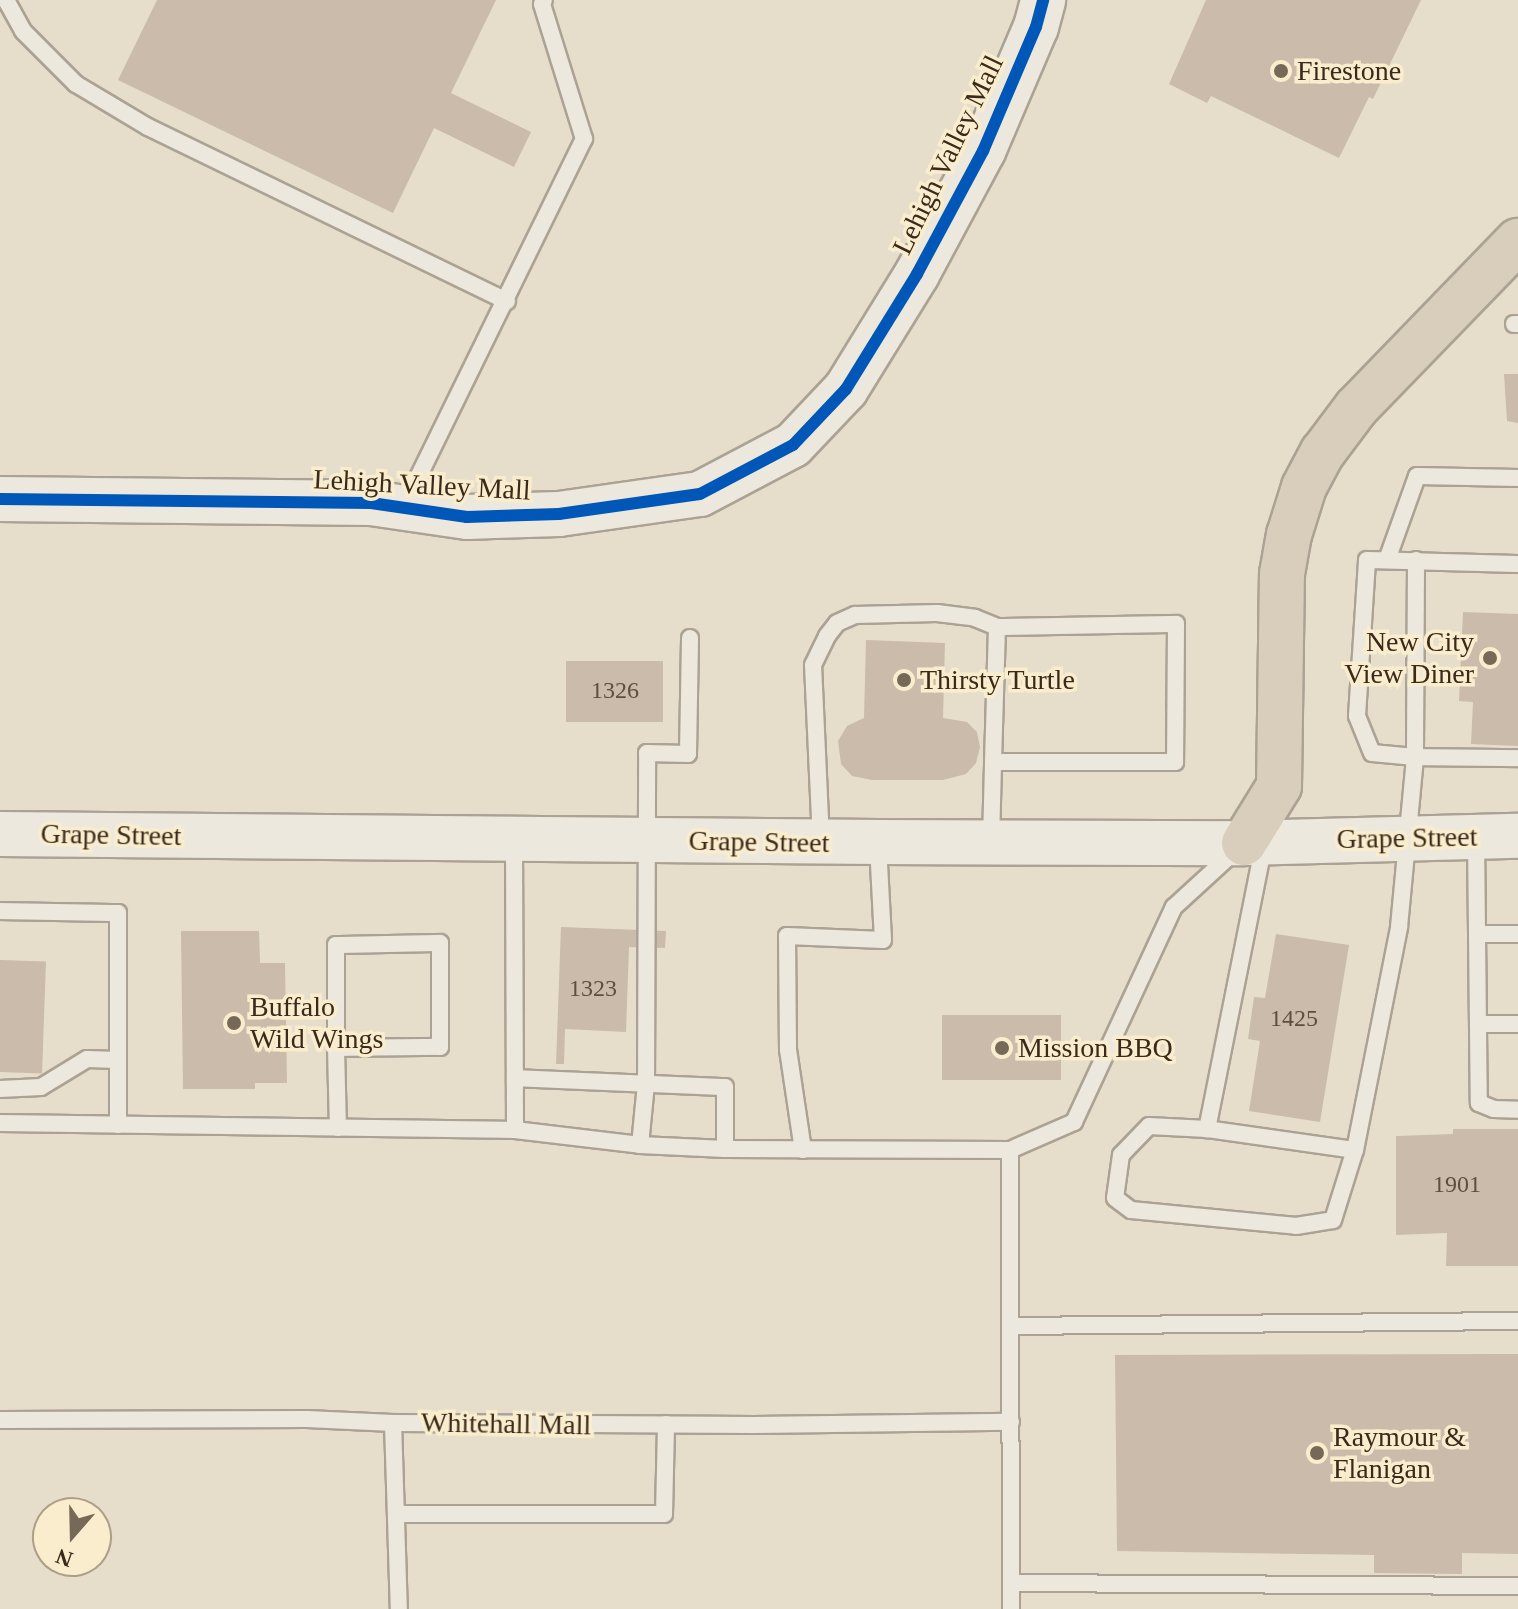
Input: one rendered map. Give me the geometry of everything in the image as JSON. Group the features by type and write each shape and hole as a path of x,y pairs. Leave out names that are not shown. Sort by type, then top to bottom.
{"highway":[{"path":"1254,842 1279,786 1282,574 1289,535 1304,487 1323,452 1356,408 1518,241"}],"main road":[{"name":"Lehigh Valley Mall","path":"0,499 371,503 467,517 559,514 700,494 793,445 846,389 917,274 983,151 1036,27 1043,0"},
{"name":"Grape Street","path":"0,834 990,843 1254,842 1497,836"}],"lane":[{"path":"6,0 23,31 76,84 148,127 507,301"},
{"path":"402,508 507,301 584,139 542,4 544,0"},
{"path":"1387,560 1417,476 1518,478"},
{"path":"1518,564 1367,560 1357,716 1372,753 1415,757 1518,758"},
{"path":"1355,1150 1207,1129 1149,1126 1121,1155 1115,1198 1131,1210 1296,1226 1333,1220 1355,1150 1399,927 1415,757 1416,560"},
{"path":"822,842 813,665 832,630 855,615 937,613 975,618 997,627 1176,624 1175,762 993,762"},
{"path":"990,843 997,627"},
{"path":"640,1145 646,1084 647,753 688,754 690,638"},
{"path":"1497,836 1477,934 1479,1103 1494,1109 1518,1110"},
{"path":"514,839 515,1130"},
{"path":"803,1150 788,1050 787,936 883,940 878,842"},
{"path":"1207,1129 1254,842"},
{"path":"0,1123 515,1130 640,1145 725,1149 1010,1150 1074,1122 1174,907 1254,842"},
{"path":"0,911 118,913 118,1125"},
{"path":"1477,934 1518,934"},
{"path":"336,1048 440,1047 440,943 336,945 336,1048 338,1128"},
{"path":"1478,1024 1518,1024"},
{"path":"0,1089 41,1087 87,1059 118,1060"},
{"path":"515,1078 725,1087 725,1149"},
{"path":"1010,1150 1011,1609"},
{"path":"1012,1326 1518,1321"},
{"name":"Whitehall Mall","path":"0,1420 307,1419 393,1423 666,1424 1011,1422"},
{"path":"393,1423 399,1609"},
{"path":"398,1514 664,1514 666,1424"},
{"path":"1011,1583 1518,1586"}],"building":[{"path":"157,0 496,0 451,93 531,132 514,167 434,128 393,213 118,80"},
{"name":"Firestone","path":"1206,0 1421,0 1373,99 1369,97 1339,158 1211,96 1207,103 1169,84"},
{"path":"1504,374 1518,374 1518,423 1507,421"},
{"name":"New City View Diner","path":"1463,612 1518,614 1518,746 1471,744 1473,702 1459,701"},
{"name":"Thirsty Turtle","path":"866,640 945,643 943,718 967,722 977,732 980,747 976,763 966,774 943,780 872,780 852,776 841,764 838,741 847,726 864,718"},
{"path":"566,661 663,661 663,722 566,722"},
{"path":"561,927 666,931 665,948 629,947 626,1032 565,1029 564,1064 556,1064"},
{"name":"Buffalo Wild Wings","path":"181,931 259,931 260,963 285,963 287,1083 255,1083 255,1089 183,1089"},
{"path":"1276,934 1349,945 1320,1122 1249,1111 1260,1041 1248,1039 1254,997 1265,998"},
{"path":"0,960 46,962 42,1074 0,1072"},
{"name":"Mission BBQ","path":"942,1015 1061,1015 1061,1080 942,1080"},
{"path":"1453,1129 1518,1129 1518,1266 1446,1266 1447,1233 1396,1235 1396,1136 1453,1134"},
{"name":"Raymour & Flanigan","path":"1518,1354 1518,1554 1462,1553 1462,1574 1374,1573 1374,1555 1117,1551 1115,1355"}],"cycle path":[{"path":"0,499 371,503 467,517 559,514 700,494 793,445 846,389 917,274 983,151 1036,27 1043,0"}],"place":[{"name":"Firestone","path":"1281,71"},
{"name":"New City View Diner","path":"1490,658"},
{"name":"Thirsty Turtle","path":"904,680"},
{"name":"Buffalo Wild Wings","path":"234,1023"},
{"name":"Mission BBQ","path":"1002,1048"},
{"name":"Raymour & Flanigan","path":"1317,1453"}]}
